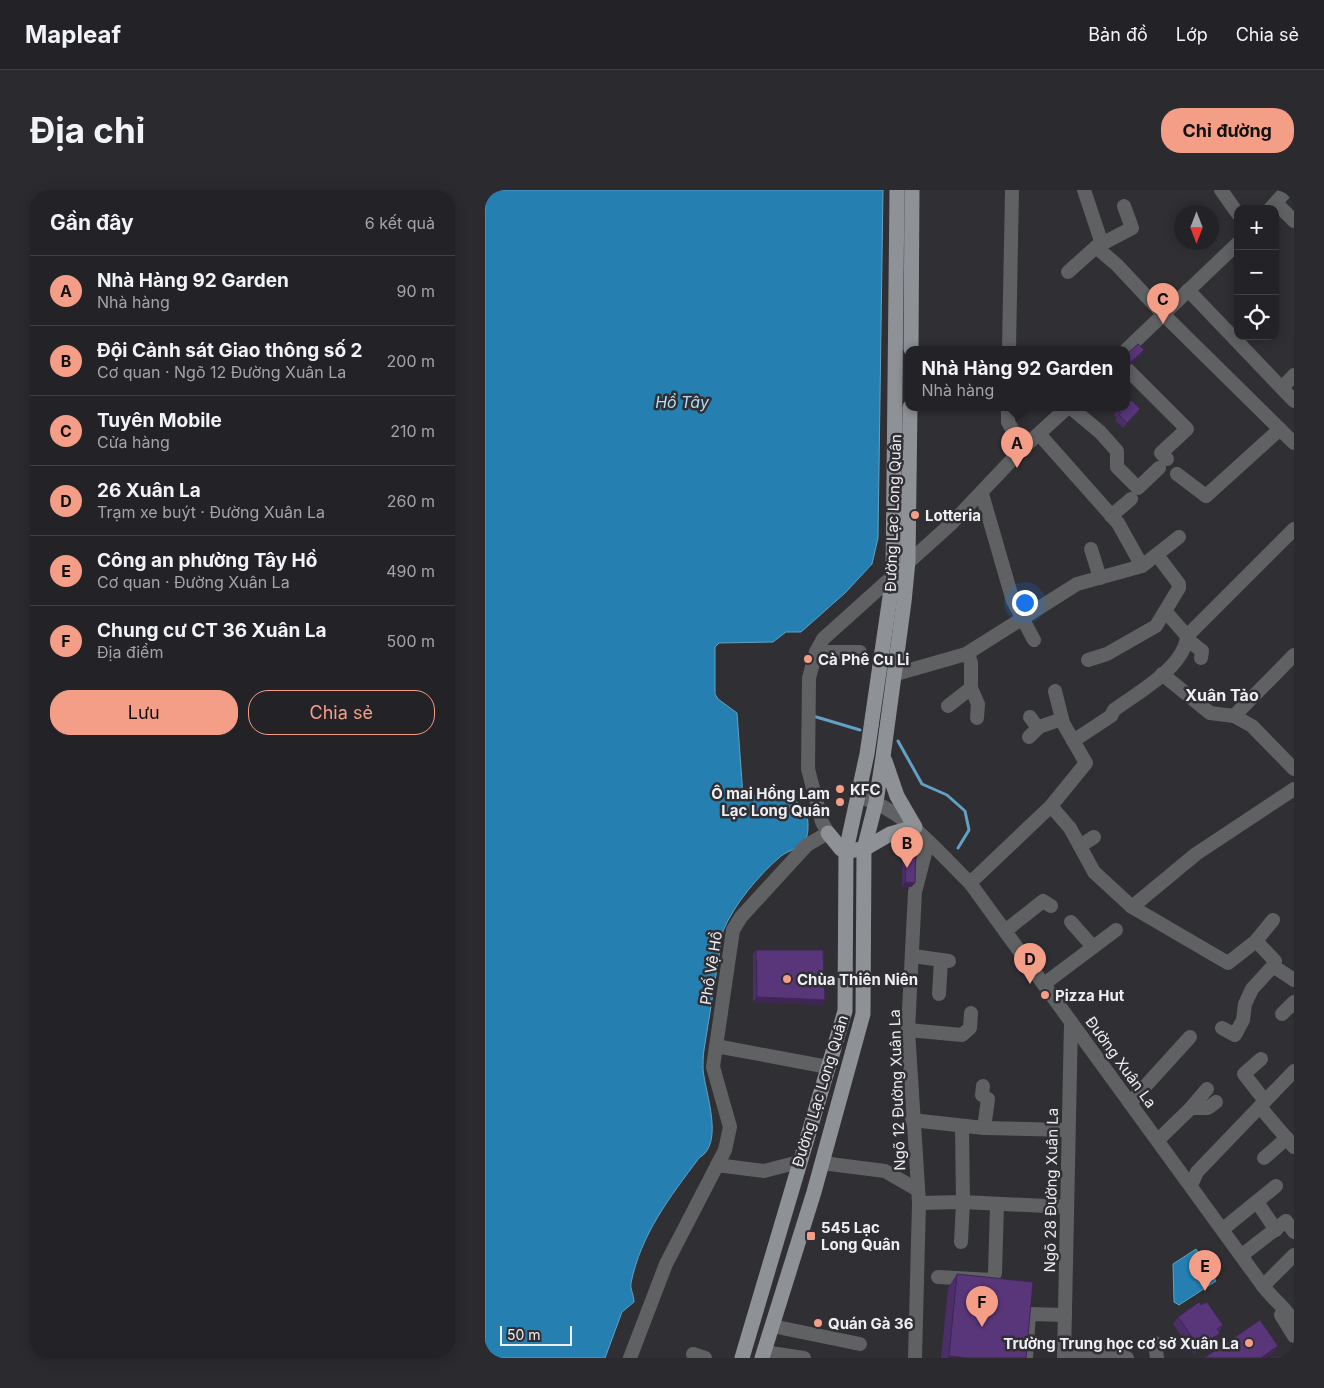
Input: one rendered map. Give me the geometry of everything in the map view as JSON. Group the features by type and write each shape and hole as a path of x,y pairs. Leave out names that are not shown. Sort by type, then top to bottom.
{"main road":[{"name":"Đường Lạc Long Quân","path":"742,1358 845,1010 846,851 859,797 893,576 897,190"},
{"path":"911,346 912,190"},
{"name":"Đường Lạc Long Quân","path":"763,1355 822,1163 863,1014 864,849 876,802 896,674 908,561 910,411"},
{"path":"828,833 841,849 846,851 864,849 889,834 915,827 897,796 883,757"}],"street":[{"path":"1009,346 1012,190"},
{"path":"1084,190 1099,245 1163,314 1294,443"},
{"path":"1221,190 1234,208"},
{"path":"1274,205 1287,190"},
{"path":"1068,272 1099,245 1132,228 1125,206"},
{"path":"1279,210 1294,221"},
{"path":"1130,346 1234,246"},
{"path":"1188,290 1294,401"},
{"path":"1074,411 1100,432 1117,451 1117,468 1139,488 1163,464 1161,453 1187,429 1130,372"},
{"path":"1282,388 1294,375"},
{"path":"1007,411 1008,422 1023,448"},
{"path":"828,833 822,822 808,769 809,678 816,652 823,639 908,561 954,528 1023,448 1065,411"},
{"path":"1177,474 1206,496 1280,429"},
{"path":"1039,434 1118,523 1142,566"},
{"path":"982,494 1013,601 1034,640"},
{"path":"1111,516 1131,499"},
{"path":"1073,742 1111,716 1114,710 1162,674 1179,658 1187,638 1294,529"},
{"path":"896,674 968,653 1077,584 1142,566 1179,538"},
{"path":"1091,549 1100,578"},
{"path":"1088,660 1107,654 1156,626 1167,612 1178,593 1179,584 1157,555"},
{"path":"1167,612 1187,638 1202,651 1201,658"},
{"path":"816,652 860,652"},
{"path":"968,653 971,663 971,688 978,704 977,718"},
{"path":"1233,716 1294,655"},
{"path":"1162,674 1211,713 1233,716 1252,726 1294,769"},
{"path":"948,706 971,688"},
{"path":"969,883 1051,806 1086,763 1062,719 1055,691"},
{"path":"1032,727 1062,719"},
{"path":"1132,907 1196,854 1294,789"},
{"name":"Đường Xuân La","path":"859,797 876,802 915,827 969,883 1263,1286 1277,1303 1286,1309 1294,1321"},
{"path":"1051,806 1070,828 1094,872 1132,907 1228,963 1256,941 1273,920"},
{"name":"Phố Vệ Hồ","path":"630,1358 666,1264 725,1150 730,1127 713,1067 731,937 736,923 807,845 828,833"},
{"path":"1080,846 1094,837"},
{"name":"Ngõ 12 Đường Xuân La","path":"915,1358 917,1196 908,1030 915,892 928,842"},
{"path":"1005,931 1043,901 1051,906"},
{"path":"1071,922 1093,947"},
{"path":"1044,984 1115,930"},
{"path":"1222,1028 1235,1035 1243,1020 1245,1004 1252,988 1273,966 1275,961 1273,956 1256,941"},
{"path":"913,956 945,960 939,994"},
{"path":"1273,966 1279,972 1294,980"},
{"path":"1282,1014 1294,1002"},
{"path":"908,1030 963,1035 970,1028 971,1013"},
{"name":"Ngõ 28 Đường Xuân La","path":"1064,1355 1071,1022"},
{"path":"1130,1102 1190,1037"},
{"path":"716,1046 828,1066"},
{"path":"1261,1059 1244,1074 1290,1143 1264,1158"},
{"path":"1191,1185 1197,1172 1294,1071"},
{"path":"983,1086 982,1095 988,1099 984,1128"},
{"path":"1158,1140 1191,1108 1194,1102 1207,1089"},
{"path":"1191,1108 1208,1108 1216,1102"},
{"path":"912,1120 962,1127 1068,1130"},
{"path":"961,1242 963,1202 962,1127"},
{"path":"717,1165 764,1171 799,1162"},
{"path":"822,1163 885,1171 917,1196 997,1205 1067,1207"},
{"path":"1223,1230 1276,1186"},
{"path":"1257,1202 1276,1230"},
{"path":"938,1278 993,1280 995,1273 997,1205"},
{"path":"1242,1255 1286,1221 1293,1232"},
{"path":"1263,1286 1294,1255"},
{"name":"Đường Xuân La","path":"1277,1303 1279,1312 1294,1336"},
{"path":"1026,1358 1029,1314 1065,1315"},
{"path":"772,1326 860,1344"},
{"path":"1155,1344 1157,1358"},
{"path":"1064,1355 1115,1352 1127,1358"},
{"path":"763,1355 804,1358"}],"water":[{"name":"Hồ Tây","path":"485,190 883,190 878,538 872,564 845,593 801,632 786,632 773,642 719,643 715,647 715,694 718,699 737,713 743,796 774,796 793,800 801,805 806,813 807,833 802,844 781,856 756,881 734,910 723,931 703,1057 703,1069 712,1117 711,1141 707,1151 699,1158 667,1202 649,1232 631,1283 634,1302 622,1312 605,1358 485,1358"},
{"path":"1196,1249 1216,1281 1179,1305 1174,1302 1173,1264"}],"building":[{"path":"1138,344 1144,350 1131,362 1130,351"},
{"path":"1130,401 1140,409 1127,423 1119,415 1121,413 1118,411 1130,411"},
{"path":"907,845 916,845 915,883 905,882"},
{"name":"Chùa Thiên Niên","path":"756,950 823,950 825,1000 757,997"},
{"path":"957,1274 1033,1282 1026,1358 967,1358 949,1356"},
{"path":"1199,1302 1201,1305 1207,1302 1223,1325 1217,1329 1220,1333 1199,1347 1178,1317"},
{"name":"Trường Trung học cơ sở Xuân La","path":"1260,1320 1278,1346 1261,1358 1204,1358"},
{"path":"1282,1356 1287,1358 1271,1358"}],"waterway":[{"path":"813,716 860,730"},
{"path":"898,741 922,784 947,795 965,811 969,830 958,848"}],"place":[{"name":"Tuyên Mobile","path":"1163,324"},
{"name":"Nhà Hàng 92 Garden","path":"1017,468"},
{"name":"Lotteria","path":"915,515"},
{"name":"Cà Phê Cu Li","path":"808,659"},
{"name":"KFC","path":"840,789"},
{"name":"Ô mai Hồng Lam Lạc Long Quân","path":"840,802"},
{"name":"Đội Cảnh sát Giao thông số 2","path":"907,868"},
{"name":"Chùa Thiên Niên","path":"787,979"},
{"name":"26 Xuân La","path":"1030,984"},
{"name":"Pizza Hut","path":"1045,995"},
{"name":"545 Lạc Long Quân","path":"811,1236"},
{"name":"Công an phường Tây Hồ","path":"1205,1291"},
{"name":"Quán Gà 36","path":"818,1323"},
{"name":"Chung cư CT 36 Xuân La","path":"982,1327"},
{"name":"Trường Trung học cơ sở Xuân La","path":"1249,1343"}],"district":[{"name":"Xuân Tảo","path":"1222,695"}]}
